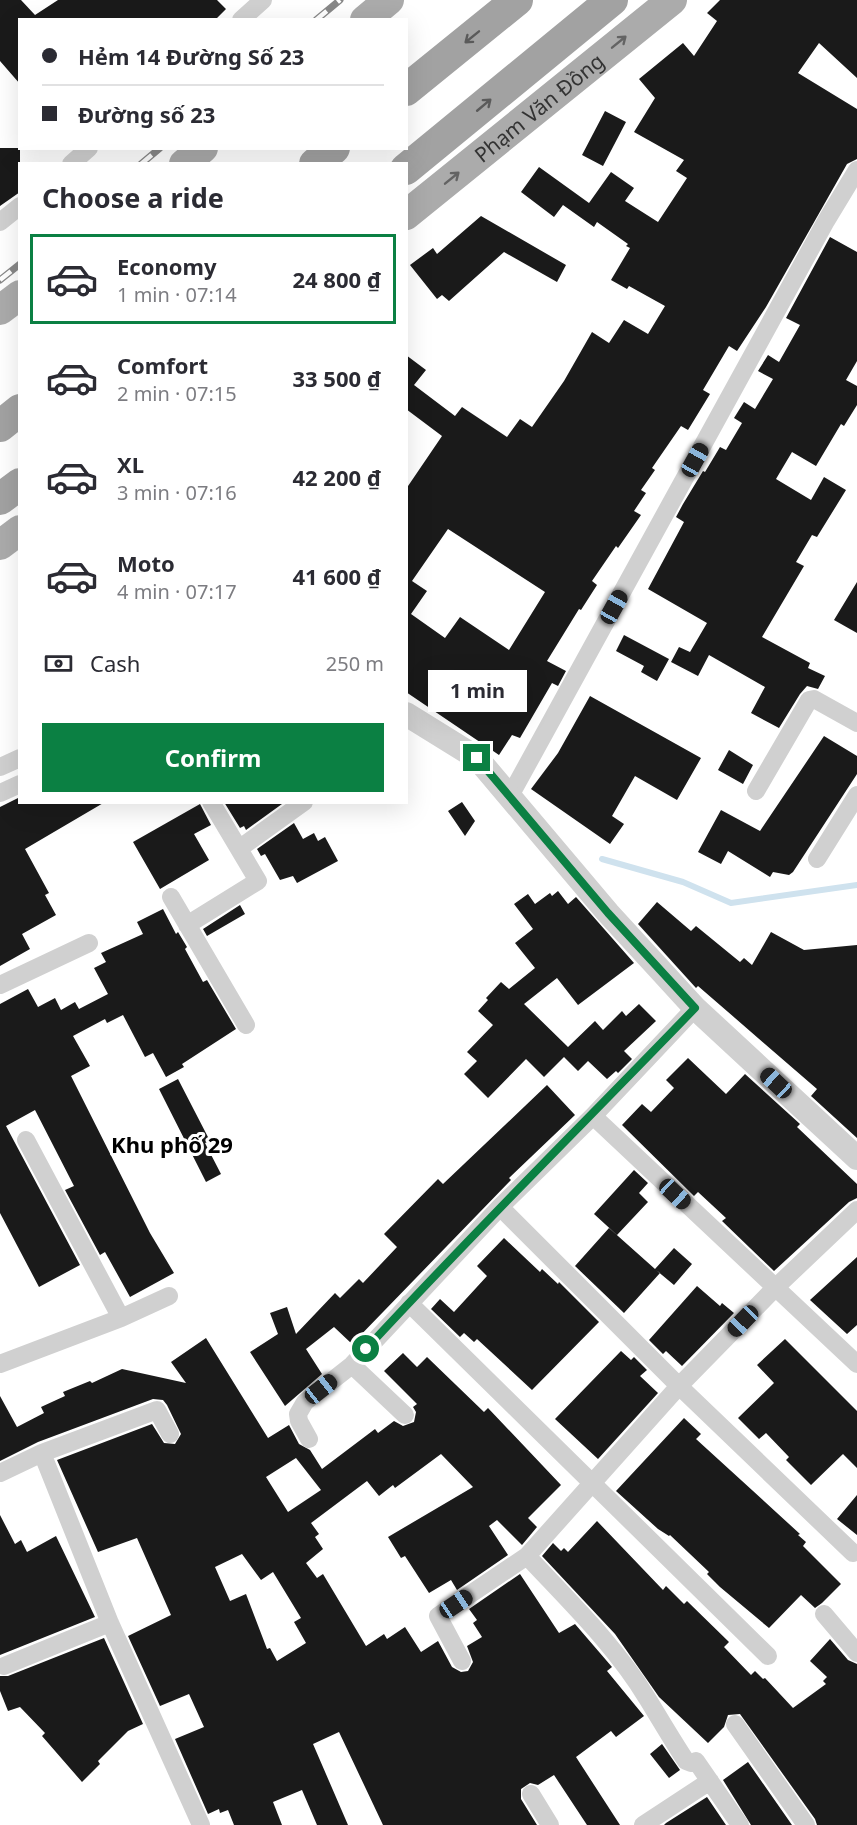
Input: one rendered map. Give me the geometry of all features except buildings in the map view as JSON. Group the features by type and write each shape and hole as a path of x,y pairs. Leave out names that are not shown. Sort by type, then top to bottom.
{"highway":[{"path":"408,88 517,0"},
{"name":"Phạm Văn Đồng","path":"408,167 612,0"},
{"path":"317,162 332,150"},
{"path":"0,426 18,412"},
{"path":"0,499 18,486"}],"main road":[{"path":"367,18 389,0"},
{"name":"Phạm Văn Đồng","path":"408,213 672,0"},
{"path":"186,162 201,150"},
{"path":"0,310 18,296"},
{"path":"0,546 18,532"}],"street":[{"path":"243,18 263,0"},
{"path":"73,162 87,150"},
{"path":"510,796 826,221 857,170"},
{"path":"0,222 18,208"},
{"path":"756,791 807,702 814,699 857,723"},
{"path":"408,715 477,758 608,913 695,1008 857,1158"},
{"path":"0,767 18,759"},
{"path":"0,793 18,785"},
{"path":"817,859 857,795"},
{"path":"187,925 258,881 212,804"},
{"path":"240,848 301,804"},
{"path":"171,897 246,1025"},
{"path":"0,985 89,943"},
{"path":"309,1439 299,1421 298,1414 305,1402 352,1365 500,1207 593,1116 695,1008"},
{"path":"593,1116 857,1364"},
{"path":"26,1140 121,1318"},
{"path":"500,1207 679,1386 853,1553"},
{"path":"462,1661 438,1616 527,1556 679,1386 775,1288 857,1209"},
{"path":"0,1364 121,1318 169,1296"},
{"path":"409,1303 768,1656"},
{"path":"352,1365 405,1415"},
{"path":"0,1473 42,1453 157,1410 170,1434"},
{"path":"42,1453 110,1623 201,1825"},
{"path":"527,1556 593,1627 647,1697 657,1717 686,1761 694,1762 740,1825"},
{"path":"824,1614 857,1653"},
{"path":"4,1666 110,1623"},
{"path":"735,1724 806,1825"},
{"path":"643,1825 710,1781"},
{"path":"531,1794 550,1825"}],"waterway":[{"path":"602,859 683,882 731,903 857,885"}],"railway":[{"path":"318,18 340,0"},
{"path":"143,162 158,150"},
{"path":"0,280 18,266"}],"district":[{"name":"Khu phố 29","path":"172,1144"}],"route":[{"path":"366,1349 500,1207 593,1116 695,1008 608,913 477,758"}]}
